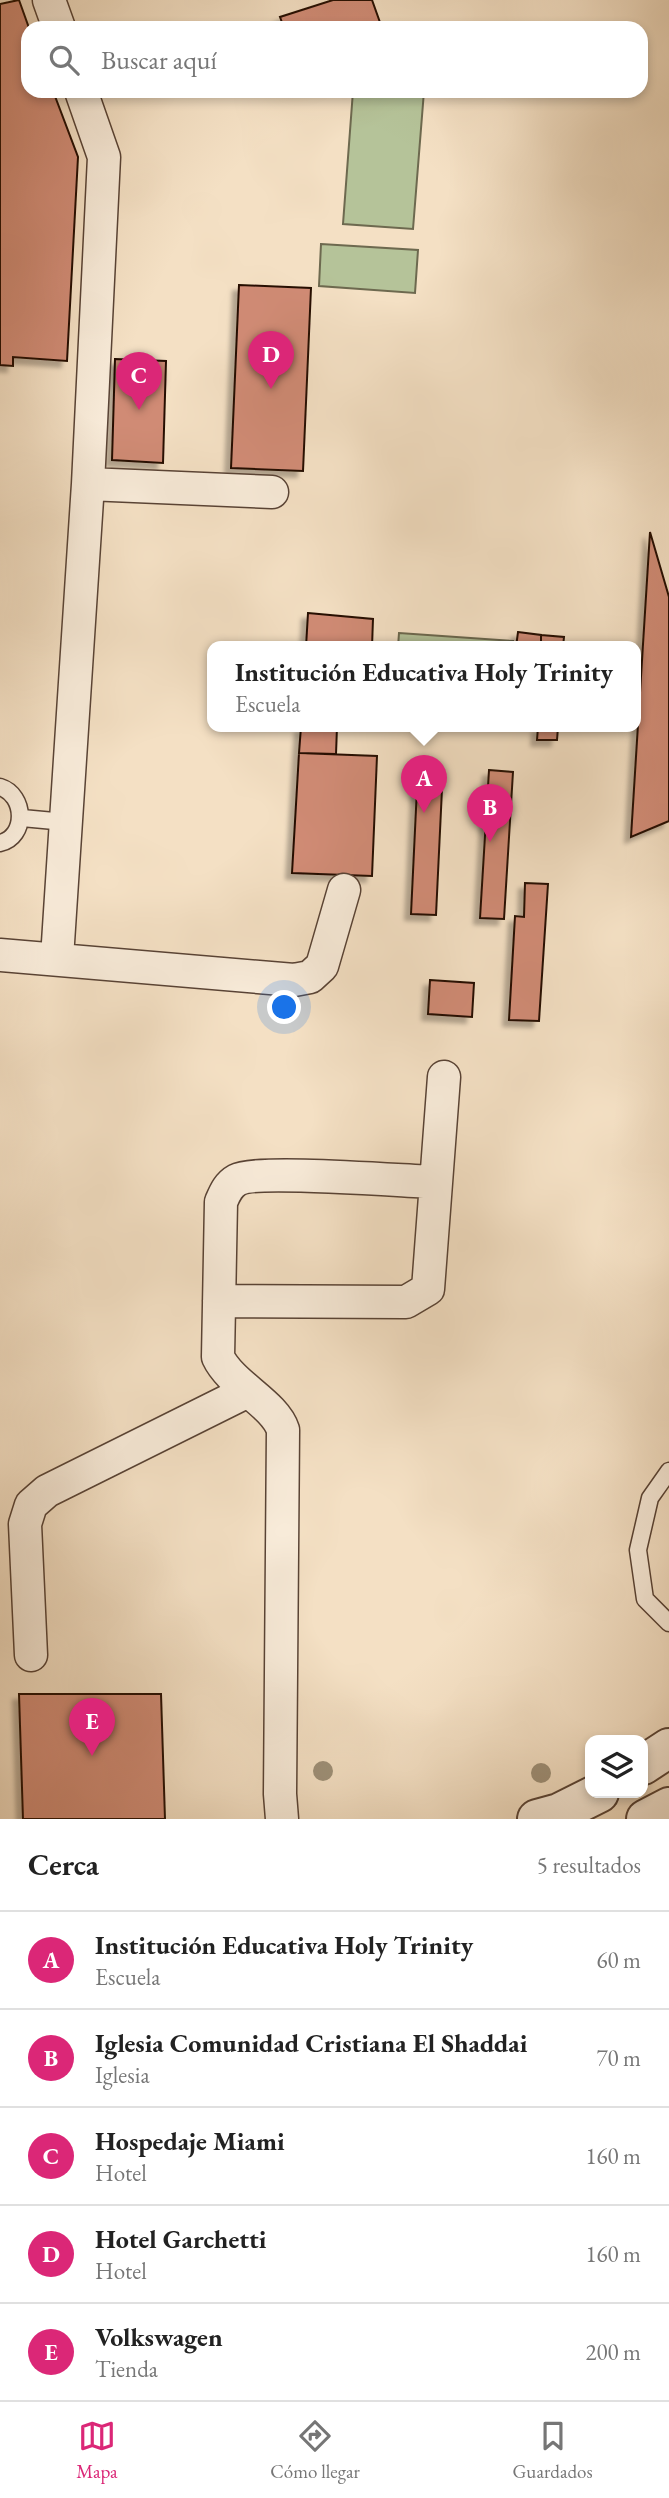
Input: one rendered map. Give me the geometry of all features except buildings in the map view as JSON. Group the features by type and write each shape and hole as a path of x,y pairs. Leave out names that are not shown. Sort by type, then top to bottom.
{"street":[{"path":"57,958 88,484 104,157 83,98"},
{"path":"88,484 272,492"},
{"path":"0,955 294,980 310,977 322,966 344,890"},
{"path":"219,1301 406,1302 428,1289 444,1077"},
{"path":"282,1819 283,1430 274,1416 224,1369 218,1357 221,1202 228,1188 238,1179 268,1175 436,1182"},
{"path":"32,1655 25,1524 32,1505 47,1491 248,1391"},
{"path":"537,1819 559,1813 589,1798"},
{"path":"646,1819 669,1807"}],"lane":[{"path":"0,787 5,788 16,800 22,818 15,835 0,844"},
{"path":"22,818 65,822"},
{"path":"669,1471 650,1498 638,1550 645,1600 669,1623"}],"green space":[{"path":"352,98 423,98 413,229 343,224"},
{"path":"321,244 418,250 415,293 319,286"},
{"path":"399,633 513,641 398,641"}],"place":[{"name":"Hotel Garchetti","path":"271,389"},
{"name":"Hospedaje Miami","path":"139,410"},
{"name":"Institución Educativa Holy Trinity","path":"424,813"},
{"name":"Iglesia Comunidad Cristiana El Shaddai","path":"490,842"},
{"name":"Volkswagen","path":"92,1756"}]}
